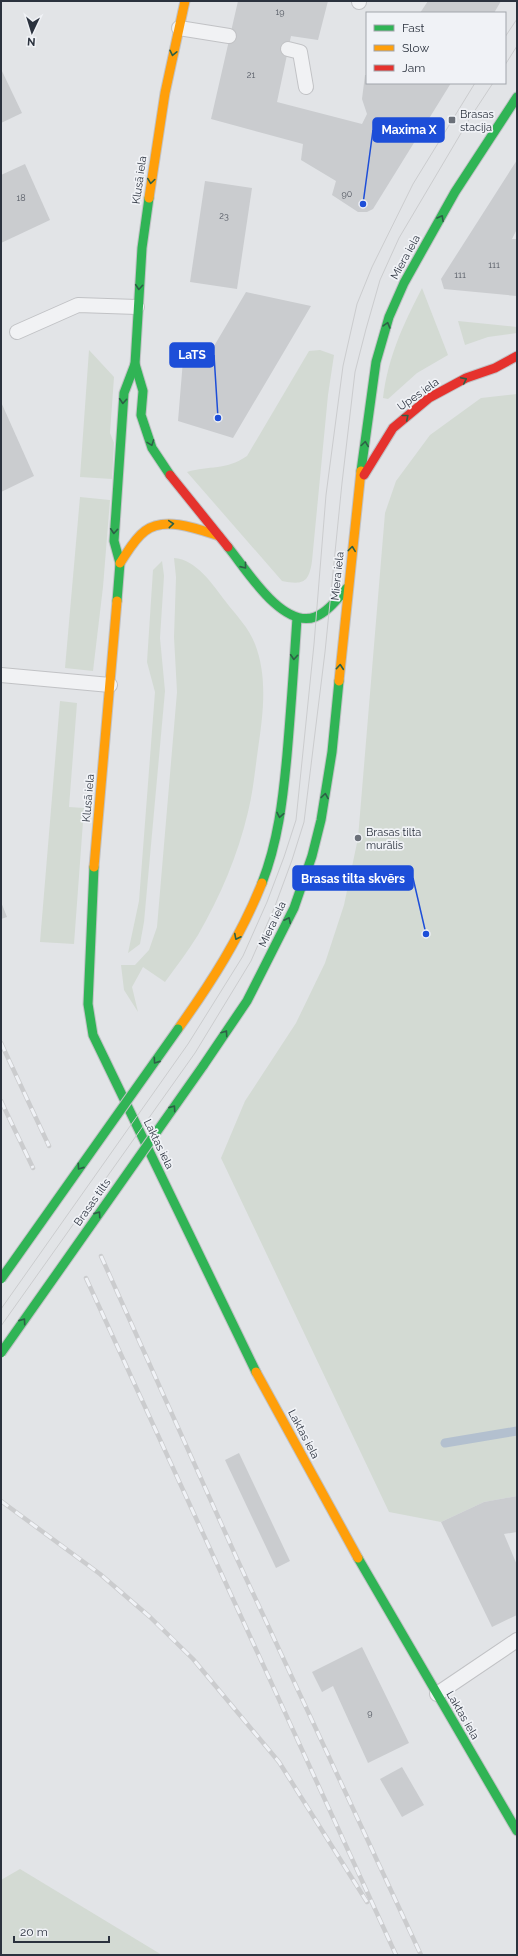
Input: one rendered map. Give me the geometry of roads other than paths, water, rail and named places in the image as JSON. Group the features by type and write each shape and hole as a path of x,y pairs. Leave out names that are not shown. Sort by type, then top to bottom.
{"street":[{"name":"Klusā iela","path":"93,1035 88,1004 89,960 96,837 120,563 114,541 124,393 135,364 142,248 156,143 185,1"},
{"name":"Miera iela","path":"203,1066 247,1001 294,908 312,856 321,820 332,752 347,588 359,482 376,362 389,317 404,283 455,192 517,97"},
{"name":"Upes iela","path":"359,482 393,428 429,398 466,378 495,368 517,356"},
{"name":"Klusā iela","path":"135,364 144,391 141,415 152,448 171,476 275,605 297,618"},
{"path":"120,563 137,539 146,530 162,525 188,525 219,536"},
{"path":"1,1279 202,997 237,938 254,904 272,853 283,799 290,727 297,618 316,618 329,609 347,588"},
{"name":"Laktas iela","path":"93,1035 250,1360 368,1579 438,1694 517,1831"},
{"name":"Brasas tilts","path":"1,1352 203,1066"}],"lane":[{"path":"179,28 229,36"},
{"path":"288,49 300,52 306,87"},
{"path":"17,332 78,305 138,307"},
{"path":"1,675 110,685"},
{"path":"438,1694 517,1640"}],"waterway":[{"path":"445,1443 517,1431"}],"tram line":[{"path":"506,36 517,19"},
{"path":"506,63 517,46"},
{"path":"1,1309 188,1044 243,956 267,902 296,820 314,644 326,495 343,366 357,304 372,267 413,184 474,84"},
{"path":"1,1326 195,1053 251,961 275,906 304,822 325,652 355,372 366,329 380,280 399,238 470,118 492,84"}],"railway":[{"path":"1,1043 49,1146"},
{"path":"1,1101 33,1168"},
{"path":"101,1256 238,1561 421,1955"},
{"path":"86,1278 396,1955"},
{"path":"1,1501 100,1574 150,1617 193,1659 279,1762 367,1902"}],"place":[{"name":"Brasas stacija","path":"452,120"},
{"name":"Maxima X","path":"363,204"},
{"name":"LaTS","path":"218,418"},
{"name":"Brasas tilta murālis","path":"358,838"},
{"name":"Brasas tilta skvērs","path":"426,934"}]}
